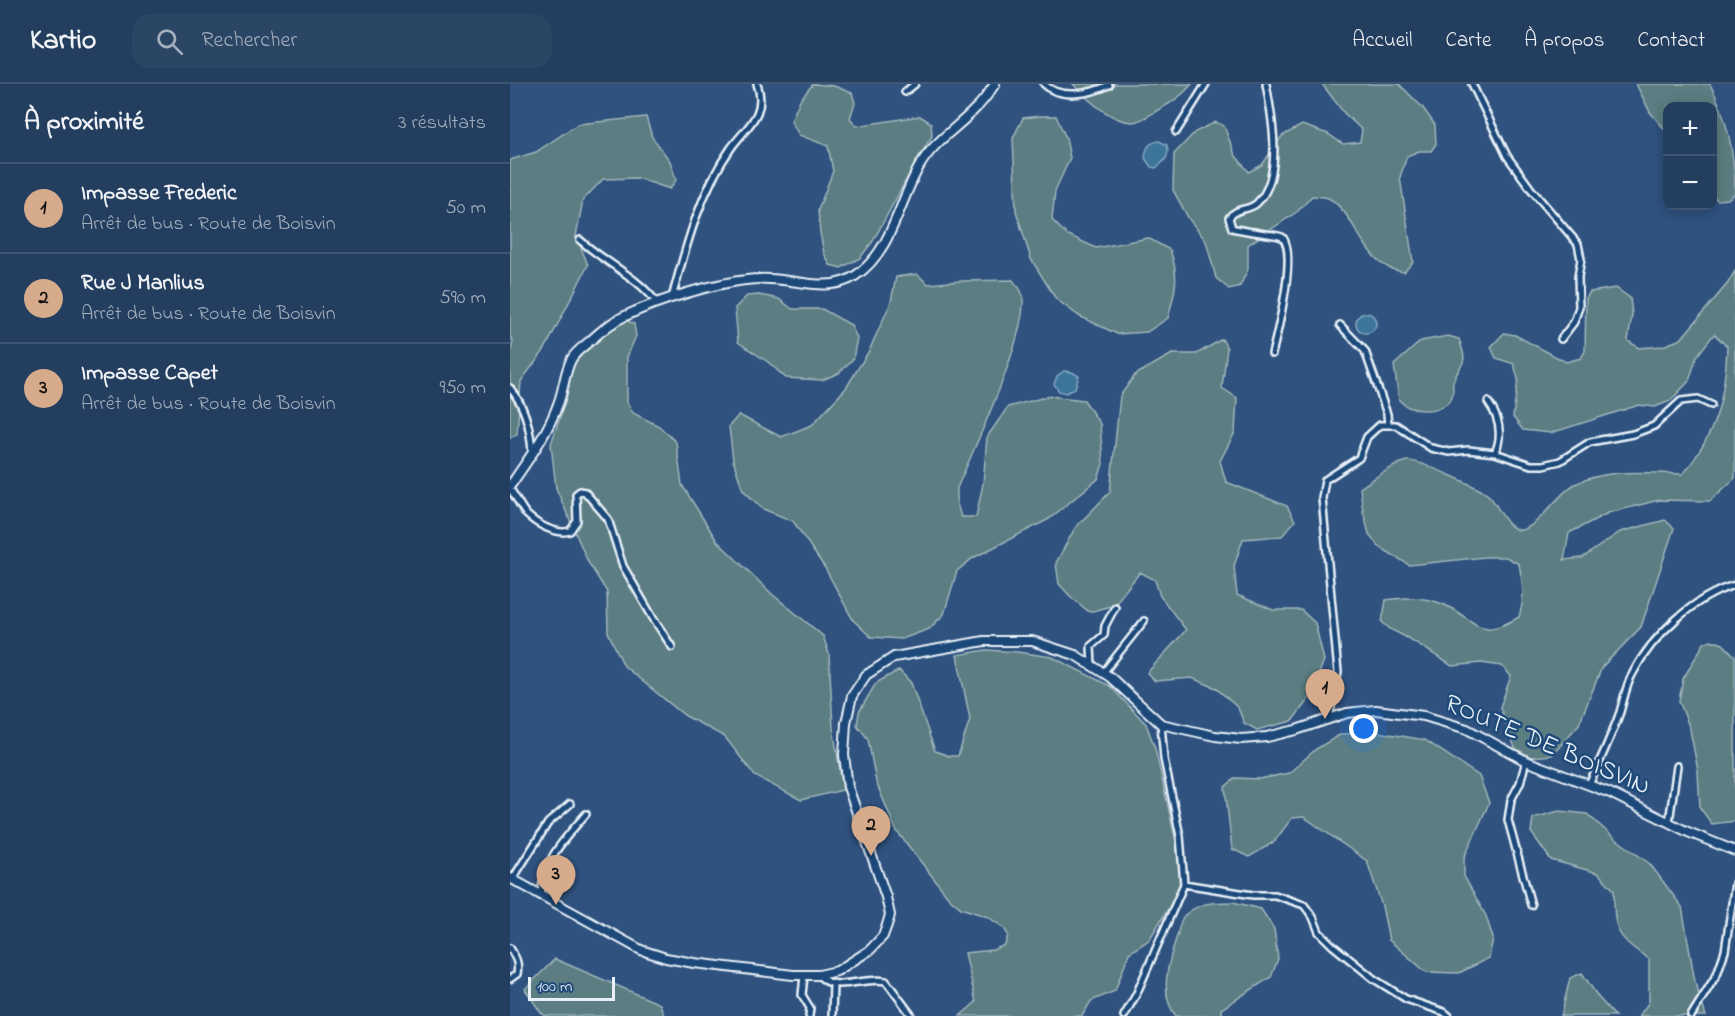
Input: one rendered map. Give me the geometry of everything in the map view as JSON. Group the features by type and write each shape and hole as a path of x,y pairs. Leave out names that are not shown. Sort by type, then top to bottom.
{"main road":[{"path":"510,488 532,454 558,405 566,373 576,352 621,317 672,298 747,279 776,278 822,285 846,281 858,275 876,257 882,247 918,168 929,151 976,108 995,84"},
{"name":"ROUTE DE BOISVIN","path":"511,879 641,950 666,958 804,976 837,971 870,950 883,936 890,915 886,897 848,787 844,755 846,723 852,696 867,675 894,657 984,641 1032,641 1075,655 1103,673 1161,724 1174,729 1241,739 1267,737 1296,730 1347,713 1376,710 1424,716 1467,729 1526,761 1590,784 1735,851"}],"street":[{"path":"672,298 684,254 708,189 727,154 757,114 760,100 757,84"},
{"path":"905,92 915,84"},
{"path":"1044,84 1054,92 1064,93 1090,92 1109,85"},
{"path":"1176,132 1206,84"},
{"path":"1266,84 1275,138 1266,192 1256,205 1233,212 1229,218 1232,228 1252,233 1279,235 1286,245 1288,277 1286,294 1272,354"},
{"path":"1472,84 1507,156 1530,189 1578,244 1581,259 1578,277 1579,307 1574,322 1561,339"},
{"path":"580,240 650,293 657,303"},
{"path":"1340,325 1365,351 1387,414 1388,425"},
{"path":"510,388 530,429 532,454"},
{"path":"1329,718 1338,672 1322,498 1325,480 1359,458 1367,436 1380,425 1396,425 1431,448 1449,452 1468,450 1495,453 1531,465 1543,465 1560,461 1590,442 1633,434 1654,426 1681,401 1698,399 1711,405"},
{"path":"1488,402 1495,411 1499,426 1500,437 1495,453"},
{"path":"510,488 531,518 552,530 565,532 570,531 577,520 576,494 580,491 585,492 608,519 623,566 672,647"},
{"path":"1590,784 1608,743 1629,681 1647,650 1690,607 1708,595 1735,585"},
{"path":"1092,666 1091,646 1104,635 1105,626 1115,607"},
{"path":"1103,673 1144,621"},
{"path":"1124,1016 1136,995 1184,884 1180,836 1166,769 1161,724"},
{"path":"1526,761 1520,783 1511,800 1508,820 1532,905"},
{"path":"1669,822 1677,765"},
{"path":"511,879 548,823 570,804"},
{"path":"541,896 544,875 552,855 586,814"},
{"path":"1691,1016 1717,974 1725,951 1735,883"},
{"path":"1184,884 1253,895 1275,895 1304,906 1313,917 1319,932 1374,980 1406,999 1444,1012 1449,1016"},
{"path":"510,948 518,960 518,968 517,974 510,979"},
{"path":"819,975 824,982 833,985 867,980 886,981 912,1016"},
{"path":"804,976 802,995 809,1005 810,1016"},
{"path":"832,1016 833,985"}],"green space":[{"path":"813,84 834,86 852,93 855,103 850,118 857,126 920,116 931,123 932,136 873,241 860,258 841,268 830,265 824,253 820,233 818,210 833,171 828,146 799,135 791,121 800,100"},
{"path":"1073,84 1192,84 1172,102 1132,122 1115,118 1107,113"},
{"path":"1322,84 1399,84 1423,108 1435,125 1436,144 1431,151 1419,151 1407,156 1400,177 1413,262 1404,272 1390,269 1370,252 1340,207 1328,198 1312,196 1298,211 1248,245 1248,269 1240,286 1229,289 1216,278 1206,241 1189,219 1173,190 1174,154 1195,132 1216,122 1224,126 1235,155 1249,172 1262,165 1282,136 1302,125 1328,134 1343,144 1360,142 1362,130 1344,113"},
{"path":"1636,84 1710,84 1721,110 1732,151 1735,193 1728,199 1717,200 1717,102 1663,102 1663,127 1650,112"},
{"path":"1056,116 1066,138 1070,158 1055,191 1052,220 1066,234 1096,248 1148,238 1170,250 1176,277 1168,318 1147,332 1117,334 1079,316 1056,299 1031,259 1016,211 1013,138 1023,118"},
{"path":"646,117 652,137 670,161 676,180 670,189 637,178 603,179 583,200 576,236 588,265 545,349 521,381 517,434 510,438 510,359 513,341 510,336 510,160 536,152 578,124"},
{"path":"1735,271 1735,478 1710,501 1659,500 1608,513 1569,533 1564,560 1582,558 1620,532 1665,520 1674,528 1641,627 1602,667 1579,724 1552,755 1531,757 1515,748 1500,707 1511,676 1502,666 1481,663 1452,666 1382,622 1386,600 1409,598 1440,603 1480,626 1488,628 1506,624 1519,617 1521,610 1523,591 1519,564 1506,557 1485,557 1409,565 1378,546 1369,534 1360,488 1395,465 1407,461 1413,462 1450,475 1485,493 1511,526 1520,530 1533,524 1568,489 1588,479 1628,473 1683,474 1704,444 1721,399 1727,346 1714,334 1697,356 1689,381 1670,401 1655,407 1639,405 1551,433 1523,430 1513,417 1518,379 1514,364 1496,358 1491,347 1504,333 1515,335 1566,362 1581,358 1585,351 1586,298 1590,292 1616,288 1630,298 1632,314 1628,341 1639,348 1663,346 1681,339 1728,283"},
{"path":"917,274 928,284 1013,280 1021,291 1023,307 1011,358 957,488 957,504 961,517 976,517 983,484 987,437 1008,407 1049,396 1084,400 1100,424 1103,464 1098,479 1049,519 973,558 957,571 944,614 929,629 902,639 871,637 853,620 825,568 793,521 763,509 743,490 733,460 729,426 739,415 781,437 812,425 846,388 869,351 891,302 896,277"},
{"path":"759,295 779,299 792,309 822,309 851,325 857,338 853,359 839,373 822,380 786,378 768,362 738,342 735,308 747,296"},
{"path":"626,320 634,324 636,336 627,357 627,402 633,413 659,426 676,442 682,485 717,541 772,594 823,636 829,654 833,728 843,790 801,800 755,776 725,737 684,715 624,666 608,632 607,592 588,562 556,488 551,444 567,396 573,362 600,337"},
{"path":"1448,336 1459,339 1464,355 1453,382 1453,394 1449,401 1445,405 1428,410 1406,406 1399,400 1394,365 1421,341"},
{"path":"1222,339 1227,348 1222,388 1237,398 1235,432 1220,461 1226,482 1287,506 1295,521 1282,536 1243,539 1234,566 1237,595 1273,610 1301,610 1315,623 1324,660 1311,696 1292,721 1257,730 1244,723 1238,708 1216,688 1192,678 1155,681 1147,673 1186,630 1160,596 1155,580 1140,572 1114,605 1089,612 1059,584 1056,563 1075,528 1110,492 1120,396 1135,375 1172,354 1197,354"},
{"path":"1711,640 1723,644 1735,656 1735,821 1712,824 1700,808 1698,771 1690,729 1679,701 1683,679 1704,643"},
{"path":"986,650 1052,657 1110,686 1146,724 1155,748 1182,869 1179,891 1149,940 1129,953 1115,991 1091,1001 1082,1016 960,1016 976,1002 965,953 993,950 1005,945 1008,935 1004,928 988,917 961,908 949,898 896,830 876,782 868,739 857,725 859,712 876,683 899,670 911,683 935,751 949,756 958,756 970,719 957,655"},
{"path":"1377,732 1425,740 1479,776 1489,803 1464,858 1464,876 1486,916 1493,938 1489,958 1459,973 1426,972 1389,940 1382,906 1367,861 1304,817 1292,818 1274,842 1249,857 1232,849 1225,787 1235,778 1260,779 1289,773 1316,749 1341,734"},
{"path":"1559,811 1587,814 1650,864 1682,907 1695,982 1706,1016 1639,1016 1649,1002 1649,959 1629,944 1619,931 1616,924 1614,890 1598,873 1551,860 1531,832 1533,818"},
{"path":"1233,902 1261,909 1274,929 1278,959 1271,977 1221,1009 1222,1016 1176,1016 1167,998 1166,988 1171,955 1182,919 1191,910 1202,905"},
{"path":"555,959 660,1004 664,1016 546,1016 541,1013 525,989"},
{"path":"1582,973 1598,997 1615,1016 1561,1016 1570,978"}],"water":[{"path":"1159,141 1167,145 1167,156 1156,168 1151,167 1145,158 1146,151 1150,145"},
{"path":"1362,313 1370,313 1376,319 1376,327 1370,333 1362,333 1356,327 1356,319"},
{"path":"1064,371 1079,376 1075,388 1066,393 1059,391 1054,384 1057,376"}],"place":[{"name":"Impasse Frederic","path":"1325,719"},
{"name":"Rue J Manlius","path":"871,856"},
{"name":"Impasse Capet","path":"556,905"}]}
